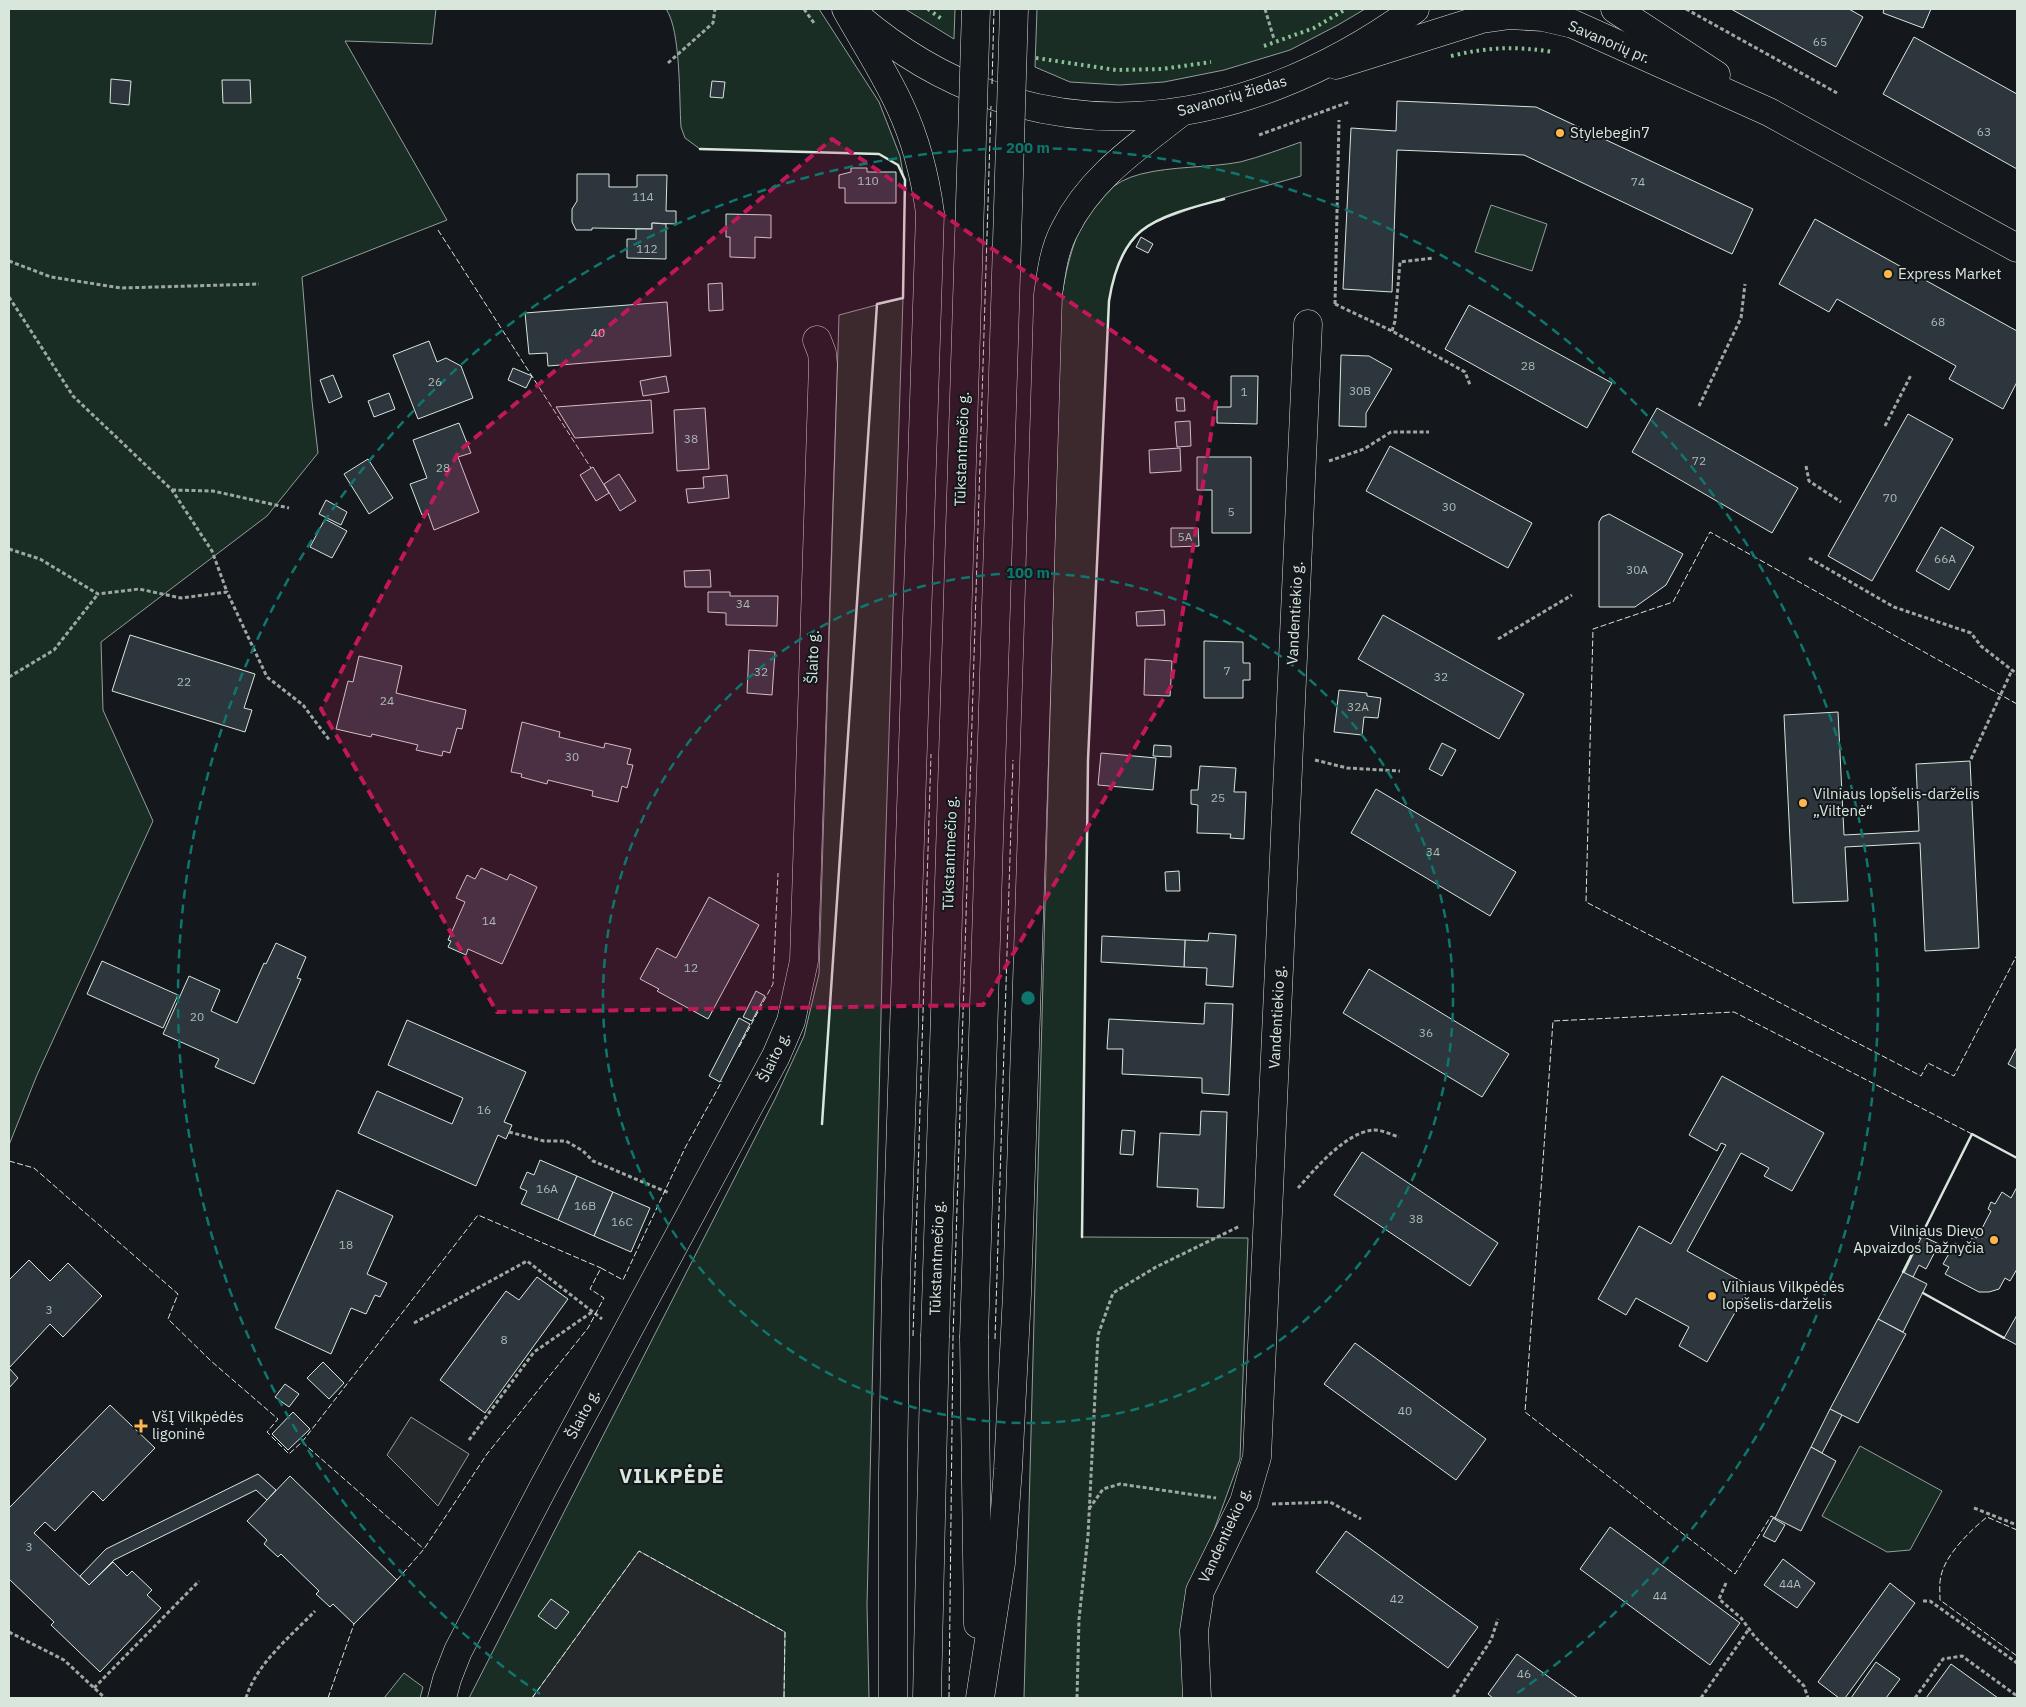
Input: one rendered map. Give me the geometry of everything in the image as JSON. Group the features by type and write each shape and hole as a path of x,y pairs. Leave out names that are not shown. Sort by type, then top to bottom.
{"main road":[{"name":"Savanorių žiedas","path":"847,9 883,39 927,67 974,90 1024,106 1075,115 1128,117 1180,113 1264,90 1299,77 1347,54 1415,9"},
{"path":"847,9 900,106 918,151 926,183 930,212 896,1279 893,1475 893,1698"},
{"name":"Tūkstantmečio g.","path":"927,1698 935,1337 976,9"},
{"path":"979,1698 974,1338 1014,9"},
{"name":"Savanorių pr.","path":"1616,9 1694,59 1768,112"},
{"name":"Savanorių pr.","path":"1299,77 1482,19 1510,14 1543,17 1573,24 1768,112 2017,248"},
{"path":"979,1698 1000,1563 1008,1469 1015,1333 1048,295 1054,258 1064,230 1091,187 1108,170 1180,113"},
{"name":"Vandentiekio g.","path":"1197,1698 1194,1631 1200,1591 1244,1502 1257,1457 1308,324"},
{"name":"Šlaito g.","path":"442,1698 458,1651 542,1488 776,1056 791,1021 804,961 823,364 822,353 817,340"}],"path":[{"path":"668,63 713,23 715,9"},
{"path":"804,9 814,23"},
{"path":"1265,9 1274,39"},
{"path":"1686,9 1836,93"},
{"path":"1260,135 1349,102"},
{"path":"1339,120 1335,304 1392,331 1465,372 1470,385"},
{"path":"1392,331 1400,262 1434,258"},
{"path":"9,261 51,277 121,288 259,284"},
{"path":"1699,406 1741,318 1745,284"},
{"path":"9,297 73,396 172,490 212,551 227,592 267,677 303,705 330,741"},
{"path":"1885,426 1911,375"},
{"path":"1326,462 1364,449 1391,432 1429,432"},
{"path":"1806,466 1809,481 1841,502"},
{"path":"172,490 213,491 288,508"},
{"path":"9,550 40,559 98,594 139,590 181,598 227,592"},
{"path":"1809,558 1894,607 1971,633 1980,646 2017,674"},
{"path":"9,677 54,650 98,594"},
{"path":"1498,639 1572,595"},
{"path":"1971,759 2012,670"},
{"path":"1311,760 1347,768 1400,771"},
{"path":"1298,1189 1324,1160 1348,1139 1374,1129 1399,1137"},
{"path":"509,1132 544,1141 566,1142 583,1151 593,1161 666,1191 695,1206"},
{"path":"1078,1698 1079,1619 1088,1536 1098,1335 1113,1293 1156,1267 1248,1222"},
{"path":"414,1324 527,1261 592,1312 627,1332"},
{"path":"470,1440 534,1352 592,1312"},
{"path":"1089,1510 1103,1489 1120,1484 1244,1502"},
{"path":"1974,1508 2017,1526"},
{"path":"94,1688 199,1581"},
{"path":"1726,1583 1719,1599 1741,1618 1749,1629 1804,1686 1808,1698"},
{"path":"1923,1601 1930,1601 2017,1664"},
{"path":"246,1698 260,1669 315,1611"},
{"path":"1454,1698 1491,1640 1498,1619"},
{"path":"1702,1698 1749,1629"},
{"path":"9,1632 64,1660 105,1698"},
{"path":"1915,1698 1943,1659 1962,1656 2017,1696"}],"highlighted area":[{"path":"832,139 1216,402 1171,686 983,1005 497,1012 321,709 459,451"}],"green space":[{"path":"9,9 436,9 432,44 345,41 447,220 302,277 318,453 267,516 101,642 103,710 153,821 37,1075 9,1145"},
{"path":"666,9 819,9 879,102 900,156 903,174 898,165 879,154 700,149 685,138 681,127 677,48 671,19"},
{"path":"905,9 955,9 954,39"},
{"path":"1037,9 1365,9 1290,50 1224,70 1164,82 1120,85 1070,82 1035,67"},
{"path":"1301,142 1301,176 1207,203 1162,219 1144,230 1133,240 1119,264 1109,301 1088,760 1082,1237 1248,1238 1240,1459 1202,1563 1192,1698 1024,1698 1061,301 1064,281 1075,242 1083,224 1093,207 1106,193 1122,181 1153,171 1240,162"},
{"path":"1491,205 1547,224 1532,271 1475,252"},
{"path":"903,298 884,891 867,1605 869,1698 469,1698 775,1099 804,1036 819,974 839,315"},
{"path":"1860,1446 1942,1491 1910,1550 1887,1552 1822,1516"},
{"path":"404,1673 423,1687 420,1698 384,1698"}],"shaded area":[{"path":"411,1417 469,1454 438,1506 387,1455"},
{"path":"639,1551 785,1632 784,1698 532,1698"}],"building":[{"path":"1731,9 1849,9 1863,17 1836,67"},
{"path":"1884,9 1931,9 1923,28 1883,13"},
{"path":"1914,37 2017,94 2017,169 1883,94"},
{"path":"111,79 131,81 129,105 110,103"},
{"path":"222,80 250,80 251,103 223,103"},
{"path":"712,81 725,82 723,98 710,97"},
{"path":"1397,101 1536,107 1753,209 1732,254 1524,155 1397,150 1392,292 1343,289 1351,128 1396,131"},
{"path":"851,168 867,168 867,172 896,172 896,203 845,203 845,188 839,188 839,175 851,172"},
{"path":"577,174 609,174 609,187 637,187 637,175 667,175 666,211 676,211 676,224 652,223 652,229 592,228 592,230 576,230 572,222 572,209 577,201"},
{"path":"726,214 771,215 771,238 755,237 755,258 730,257 730,237 726,237"},
{"path":"1815,219 2017,331 2017,382 2003,409 1949,379 1956,366 1837,299 1829,312 1779,284"},
{"path":"652,223 666,224 666,259 627,258 627,239 636,239 636,229 652,229"},
{"path":"1141,237 1153,244 1148,253 1136,247"},
{"path":"722,283 723,310 709,311 708,284"},
{"path":"667,302 671,356 548,366 547,353 529,354 525,313"},
{"path":"1469,305 1612,383 1587,428 1445,349"},
{"path":"429,341 437,362 446,358 461,366 473,398 418,419 393,355"},
{"path":"1341,355 1369,356 1392,369 1366,413 1366,427 1339,426"},
{"path":"513,368 532,376 526,388 508,380"},
{"path":"333,375 342,397 329,403 320,380"},
{"path":"666,376 669,392 643,396 640,381"},
{"path":"1231,376 1258,376 1257,424 1217,423 1217,407 1231,407"},
{"path":"389,393 395,409 374,417 368,401"},
{"path":"1176,398 1184,398 1185,411 1177,411"},
{"path":"651,400 653,433 575,438 556,407"},
{"path":"705,408 709,469 677,471 674,410"},
{"path":"1657,408 1798,488 1772,533 1632,452"},
{"path":"1908,414 1953,439 1872,581 1828,556"},
{"path":"1190,421 1191,446 1177,447 1175,422"},
{"path":"459,423 471,453 458,457 479,512 434,530 428,513 422,515 410,484 427,478 413,440"},
{"path":"1390,446 1532,523 1508,568 1366,491"},
{"path":"1180,448 1181,471 1150,473 1149,450"},
{"path":"1197,457 1251,457 1251,533 1212,533 1212,490 1197,490"},
{"path":"368,459 393,498 369,514 344,474"},
{"path":"593,467 609,493 596,501 580,475"},
{"path":"619,474 636,501 620,511 604,484"},
{"path":"727,475 729,498 688,503 686,489 704,488 703,477"},
{"path":"326,500 347,512 341,525 319,514"},
{"path":"1609,514 1683,554 1666,585 1635,607 1599,607 1599,522 1602,517"},
{"path":"325,519 347,531 332,558 310,547"},
{"path":"1941,527 1974,547 1949,590 1916,571"},
{"path":"1171,528 1198,528 1199,546 1171,547"},
{"path":"710,570 711,587 685,587 684,571"},
{"path":"708,592 730,592 730,596 778,596 777,626 726,625 726,613 708,612"},
{"path":"1164,610 1165,625 1137,626 1136,612"},
{"path":"1383,615 1524,694 1499,739 1358,659"},
{"path":"130,635 255,674 244,708 252,710 245,732 112,691"},
{"path":"1204,641 1243,642 1243,663 1250,663 1250,680 1243,680 1243,698 1204,698"},
{"path":"749,650 775,652 772,695 747,693"},
{"path":"359,656 402,666 396,693 466,710 462,729 457,728 450,753 443,751 442,756 416,750 418,745 372,734 371,737 336,729 348,681 353,682"},
{"path":"1145,659 1172,661 1170,696 1144,695"},
{"path":"1339,690 1367,693 1367,696 1381,698 1378,718 1364,717 1362,735 1334,732"},
{"path":"1838,712 1844,835 1919,831 1916,764 1970,761 1979,948 1925,951 1920,843 1845,847 1848,901 1793,903 1784,715"},
{"path":"522,722 560,732 559,737 604,748 605,743 631,749 627,764 633,765 627,788 622,786 618,802 592,796 593,791 548,780 547,784 521,777 522,774 511,772"},
{"path":"1442,743 1456,750 1442,776 1429,769"},
{"path":"1154,745 1171,746 1171,757 1153,756"},
{"path":"1101,753 1156,758 1153,790 1098,785"},
{"path":"1200,766 1236,768 1234,792 1246,792 1244,839 1230,838 1231,834 1197,833 1198,805 1191,804 1191,790 1198,790"},
{"path":"1376,789 1516,872 1490,916 1351,833"},
{"path":"481,868 507,880 510,874 537,887 502,964 468,949 466,955 448,947 451,941 448,940 465,902 456,898 467,875 475,879"},
{"path":"1179,871 1180,891 1166,891 1165,872"},
{"path":"709,897 759,925 708,1019 657,991 659,989 640,979 657,948 676,958"},
{"path":"1209,933 1236,935 1233,987 1206,985 1207,968 1184,967 1185,940 1208,941"},
{"path":"1102,936 1185,940 1184,967 1101,962"},
{"path":"276,943 306,957 297,978 301,979 254,1084 215,1067 219,1059 163,1034 189,976 220,990 211,1011 237,1023 264,963 266,964"},
{"path":"102,961 178,995 163,1028 87,994"},
{"path":"1369,969 1509,1054 1482,1097 1343,1013"},
{"path":"756,991 765,996 752,1021 743,1017"},
{"path":"1205,1003 1233,1004 1229,1095 1202,1093 1202,1078 1122,1074 1123,1049 1107,1049 1109,1019 1204,1024"},
{"path":"739,1018 750,1024 720,1082 709,1076"},
{"path":"407,1020 526,1072 504,1122 512,1125 506,1139 498,1135 476,1186 358,1133 377,1091 452,1124 463,1098 388,1065"},
{"path":"2017,1047 2017,1069 2008,1064"},
{"path":"1722,1076 1824,1133 1792,1191 1764,1176 1769,1168 1741,1153 1687,1251 1750,1286 1707,1362 1679,1346 1689,1327 1636,1298 1626,1315 1598,1299 1639,1226 1671,1244 1726,1145 1721,1143 1717,1151 1689,1135"},
{"path":"1201,1111 1227,1112 1224,1208 1197,1207 1198,1189 1157,1187 1160,1133 1200,1135"},
{"path":"1122,1130 1135,1131 1133,1155 1120,1154"},
{"path":"1362,1152 1498,1243 1470,1286 1334,1195"},
{"path":"540,1160 577,1176 558,1220 521,1204 527,1191 520,1188 527,1172 534,1175"},
{"path":"577,1176 613,1192 594,1236 558,1220"},
{"name":"Vilniaus Dievo Apvaizdos bažnyčia","path":"2017,1187 2017,1269 2010,1281 2005,1278 1999,1289 1979,1292 1945,1274 1949,1267 1943,1264 1955,1243 1970,1251 1973,1245 1970,1243 1973,1236 1977,1238 1991,1211 1988,1209 1991,1202 1995,1204 2002,1192 2011,1198"},
{"path":"337,1190 393,1216 367,1274 387,1283 380,1297 375,1295 366,1314 351,1308 331,1354 275,1328"},
{"path":"613,1192 650,1208 631,1252 594,1236"},
{"path":"1922,1236 1939,1244 1926,1269 1919,1265 1913,1277 1904,1273"},
{"path":"29,1260 50,1281 68,1263 102,1296 63,1337 50,1324 9,1368 9,1280"},
{"path":"1903,1272 1927,1284 1903,1332 1878,1319"},
{"path":"537,1277 568,1299 485,1413 440,1380 506,1291 519,1300"},
{"path":"2017,1315 2017,1345 2004,1338"},
{"path":"1878,1319 1906,1334 1858,1423 1830,1409"},
{"path":"1355,1343 1486,1439 1456,1480 1324,1384"},
{"path":"323,1362 344,1383 329,1399 307,1378"},
{"path":"9,1368 18,1378 9,1388"},
{"path":"285,1384 299,1394 289,1407 275,1397"},
{"path":"110,1405 155,1448 103,1501 93,1491 55,1531 45,1522 34,1533 89,1585 113,1562 127,1576 132,1571 152,1590 147,1595 161,1608 100,1672 51,1625 54,1622 9,1579 9,1508"},
{"path":"1830,1409 1842,1415 1822,1453 1811,1447"},
{"path":"293,1412 310,1429 288,1450 272,1434"},
{"path":"1811,1447 1836,1461 1801,1531 1775,1518"},
{"path":"258,1474 276,1490 267,1500 256,1490 114,1560 89,1585 80,1576 106,1549"},
{"path":"290,1476 397,1580 354,1624 333,1604 330,1607 316,1594 319,1591 281,1554 278,1557 264,1544 267,1540 247,1521"},
{"path":"1773,1518 1785,1525 1775,1542 1763,1536"},
{"path":"1610,1527 1740,1623 1710,1665 1580,1569"},
{"path":"1346,1531 1478,1627 1448,1668 1316,1572"},
{"path":"1783,1559 1815,1583 1797,1608 1764,1585"},
{"path":"1890,1583 1915,1603 1845,1698 1839,1698 1818,1682"},
{"path":"551,1599 569,1612 556,1629 538,1616"},
{"path":"1517,1654 1578,1698 1493,1698 1488,1694"},
{"path":"1876,1662 1900,1679 1886,1698 1851,1698"},
{"path":"1951,1664 1998,1698 1926,1698"}],"hedge":[{"path":"928,9 943,20"},
{"path":"1264,46 1314,28 1346,9"},
{"path":"1451,56 1502,48 1553,52"},
{"path":"1036,58 1116,70 1162,69 1211,62"}],"fence":[{"path":"992,84 994,9"},
{"path":"949,1698 953,1338 991,106"},
{"path":"438,230 591,468"},
{"path":"2017,704 1710,532 1673,602 1593,629 1586,902 1921,1076 1928,1063 1954,1076 2017,955"},
{"path":"913,1336 931,754"},
{"path":"995,1339 1013,760"},
{"path":"739,1047 773,984 778,873"},
{"path":"1775,1518 1771,1516 1735,1574 1525,1412 1553,1021 1734,1012 1972,1134"},
{"path":"397,1580 424,1549 487,1454 588,1328 604,1298 590,1289 601,1268 623,1280 685,1148 722,1081"},
{"path":"9,1161 34,1168 178,1294 168,1319 211,1361 278,1419 267,1432 289,1454 302,1442 424,1549"},
{"path":"302,1442 478,1215 601,1268"},
{"path":"2017,1530 1987,1517 1966,1536 1953,1552 1943,1568 1940,1579 1940,1600 2017,1656"},
{"path":"532,1698 639,1551 785,1632 784,1698"},
{"path":"328,1698 354,1624"}],"wall":[{"path":"700,149 879,154 898,165 905,180 903,298 877,304 822,1124"},
{"path":"1082,1237 1088,760 1109,301 1113,282 1123,254 1141,231 1170,215 1224,199"},
{"path":"1920,1238 1972,1134 2017,1158"},
{"path":"1903,1272 1913,1252"},
{"path":"1923,1293 2004,1338"}],"place":[{"name":"Stylebegin7","path":"1560,133"},
{"name":"Express Market","path":"1888,274"},
{"name":"Vilniaus lopšelis-darželis „Viltenė“","path":"1803,803"},
{"name":"Vilniaus Dievo Apvaizdos bažnyčia","path":"1994,1240"},
{"name":"Vilniaus Vilkpėdės lopšelis-darželis","path":"1712,1296"},
{"name":"VšĮ Vilkpėdės ligoninė","path":"141,1426"}],"district":[{"name":"VILKPĖDĖ","path":"672,1476"}]}
